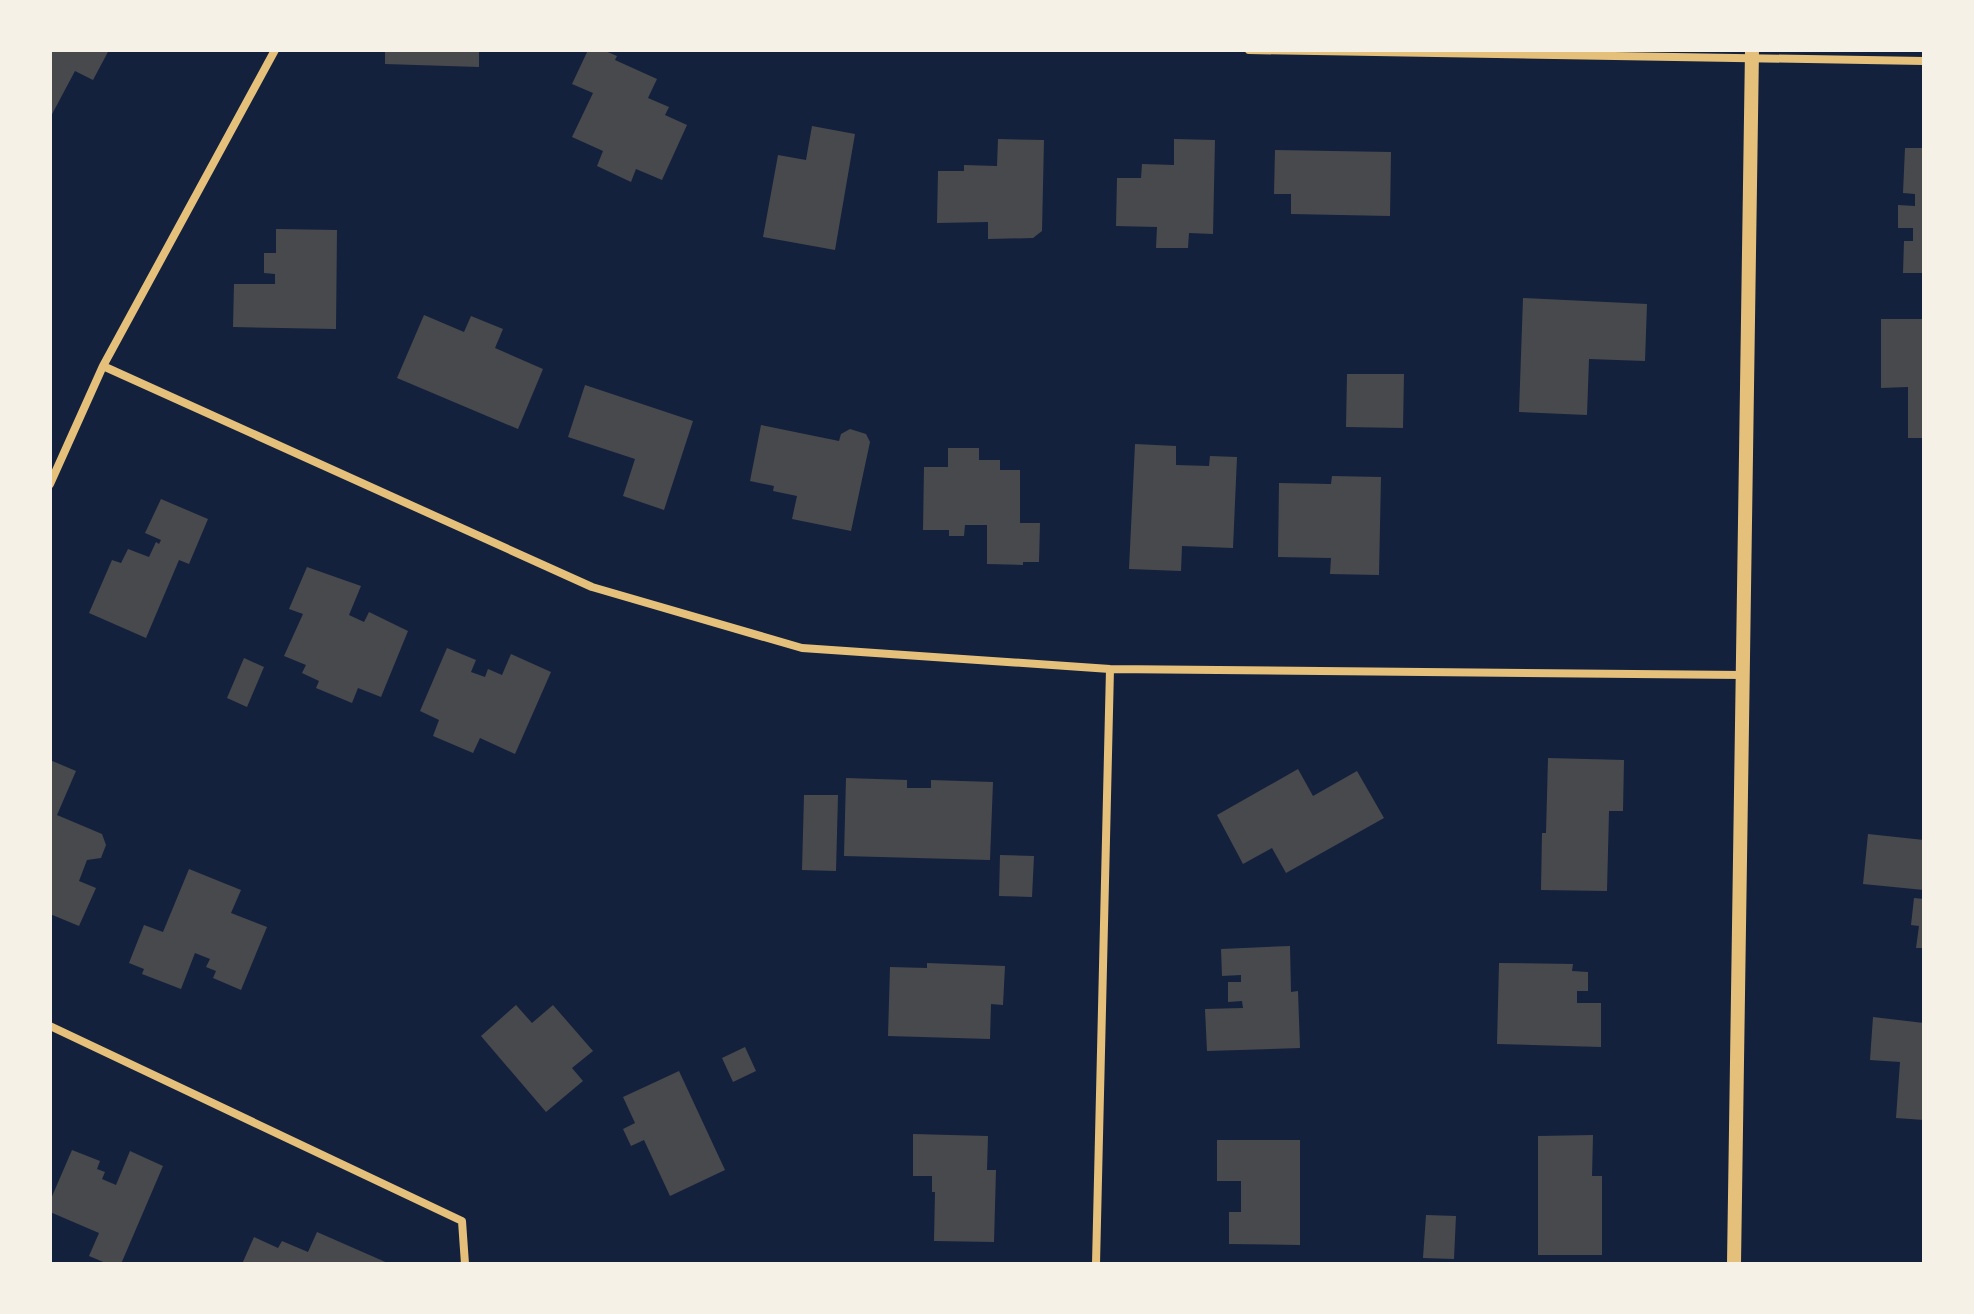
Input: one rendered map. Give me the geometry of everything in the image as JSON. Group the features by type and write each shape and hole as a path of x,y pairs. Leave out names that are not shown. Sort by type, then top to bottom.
{"street":[{"path":"50,484 103,366 275,50"},
{"path":"1249,50 1752,54 1924,61"},
{"path":"1734,1264 1752,54"},
{"path":"103,366 592,587 802,648 1110,669 1744,675"},
{"path":"1096,1264 1110,669"},
{"path":"50,1026 462,1221 465,1264"}],"building":[{"path":"50,50 109,50 93,80 75,71 50,118"},
{"path":"385,50 479,50 479,67 385,64"},
{"path":"588,50 603,50 617,56 615,60 657,79 648,98 669,107 665,115 687,125 662,180 636,169 631,182 597,166 603,151 572,137 593,93 572,84"},
{"path":"812,126 855,134 835,250 763,237 778,155 806,160"},
{"path":"998,139 1044,140 1042,231 1033,238 988,239 988,222 937,223 938,171 964,171 964,165 997,166"},
{"path":"1174,139 1215,140 1213,234 1189,233 1188,248 1156,248 1157,227 1116,226 1117,178 1141,178 1142,164 1174,165"},
{"path":"1905,148 1924,148 1924,273 1903,273 1904,241 1913,241 1913,228 1898,228 1898,205 1915,206 1915,194 1903,193"},
{"path":"1275,150 1391,152 1390,216 1291,214 1291,194 1274,194"},
{"path":"276,229 337,230 336,329 233,327 234,284 275,284 275,274 264,273 264,253 276,253"},
{"path":"1523,298 1647,304 1645,361 1589,359 1587,415 1519,412"},
{"path":"424,315 464,332 471,316 503,329 495,348 543,369 518,429 397,378"},
{"path":"1881,319 1924,319 1924,438 1908,438 1908,387 1881,388"},
{"path":"1347,374 1404,374 1403,428 1346,427"},
{"path":"585,385 693,421 664,510 623,496 635,459 568,437"},
{"path":"761,425 839,441 841,434 850,429 866,434 870,442 851,531 792,519 797,496 773,491 774,486 750,481"},
{"path":"1135,444 1176,446 1176,465 1209,466 1210,456 1237,457 1233,548 1182,546 1181,571 1129,569"},
{"path":"948,448 979,448 979,460 1000,460 1000,470 1020,470 1020,523 1040,523 1039,562 987,564 987,525 965,525 964,536 949,536 949,530 923,530 924,467 948,467"},
{"path":"1332,476 1381,477 1379,575 1330,574 1331,558 1278,557 1279,483 1331,484"},
{"path":"161,499 208,519 189,564 179,560 146,638 89,613 112,560 121,563 128,549 149,557 156,542 159,544 161,540 145,533"},
{"path":"307,567 361,586 349,615 364,622 369,612 408,631 381,697 358,688 352,703 316,688 319,681 302,673 306,665 284,656 303,614 289,609"},
{"path":"447,648 476,660 471,672 485,677 488,669 502,675 511,654 551,672 515,754 480,738 473,753 433,736 439,720 420,711"},
{"path":"244,658 264,667 247,707 227,698"},
{"path":"1548,758 1624,760 1623,811 1609,811 1607,891 1541,890"},
{"path":"50,760 76,771 57,815 102,834 106,845 101,858 87,860 79,881 96,888 79,926 50,914"},
{"path":"1298,769 1313,796 1357,771 1384,818 1286,873 1272,848 1243,864 1217,815"},
{"path":"846,778 907,780 907,788 931,788 931,780 993,782 990,860 844,856"},
{"path":"804,795 838,795 836,871 802,870"},
{"path":"1868,834 1924,840 1924,890 1863,884"},
{"path":"1000,855 1034,856 1032,897 999,896"},
{"path":"189,869 241,890 231,913 267,927 241,990 213,978 216,971 206,967 210,959 195,953 181,989 142,974 144,969 129,963 144,925 163,932"},
{"path":"1914,898 1924,899 1924,948 1916,948 1919,926 1911,925"},
{"path":"1290,946 1291,992 1298,991 1300,1048 1207,1051 1205,1009 1243,1008 1242,1001 1228,1002 1228,982 1241,982 1241,975 1222,976 1221,949"},
{"path":"927,963 1005,966 1003,1005 991,1004 990,1039 888,1036 890,967 927,968"},
{"path":"1499,963 1573,964 1572,971 1588,972 1588,991 1577,991 1577,1003 1601,1003 1601,1047 1497,1044"},
{"path":"516,1005 532,1023 553,1005 593,1051 572,1068 583,1081 546,1112 481,1036"},
{"path":"1873,1017 1924,1023 1924,1120 1896,1118 1900,1062 1870,1060"},
{"path":"745,1047 756,1071 733,1082 722,1058"},
{"path":"679,1071 725,1170 670,1196 644,1140 631,1146 623,1129 635,1123 623,1097"},
{"path":"913,1134 988,1136 987,1170 996,1170 994,1242 934,1241 935,1192 932,1192 932,1176 913,1176"},
{"path":"1593,1135 1592,1176 1602,1176 1602,1255 1538,1255 1538,1136"},
{"path":"1217,1140 1300,1140 1300,1245 1229,1244 1229,1212 1241,1212 1241,1181 1217,1181"},
{"path":"72,1150 100,1161 97,1169 105,1172 102,1179 116,1185 130,1151 163,1166 121,1264 108,1264 89,1256 99,1233 50,1212 50,1201"},
{"path":"1426,1215 1456,1216 1454,1259 1423,1258"},
{"path":"317,1232 390,1264 242,1264 254,1237 278,1248 282,1241 308,1252"}]}
